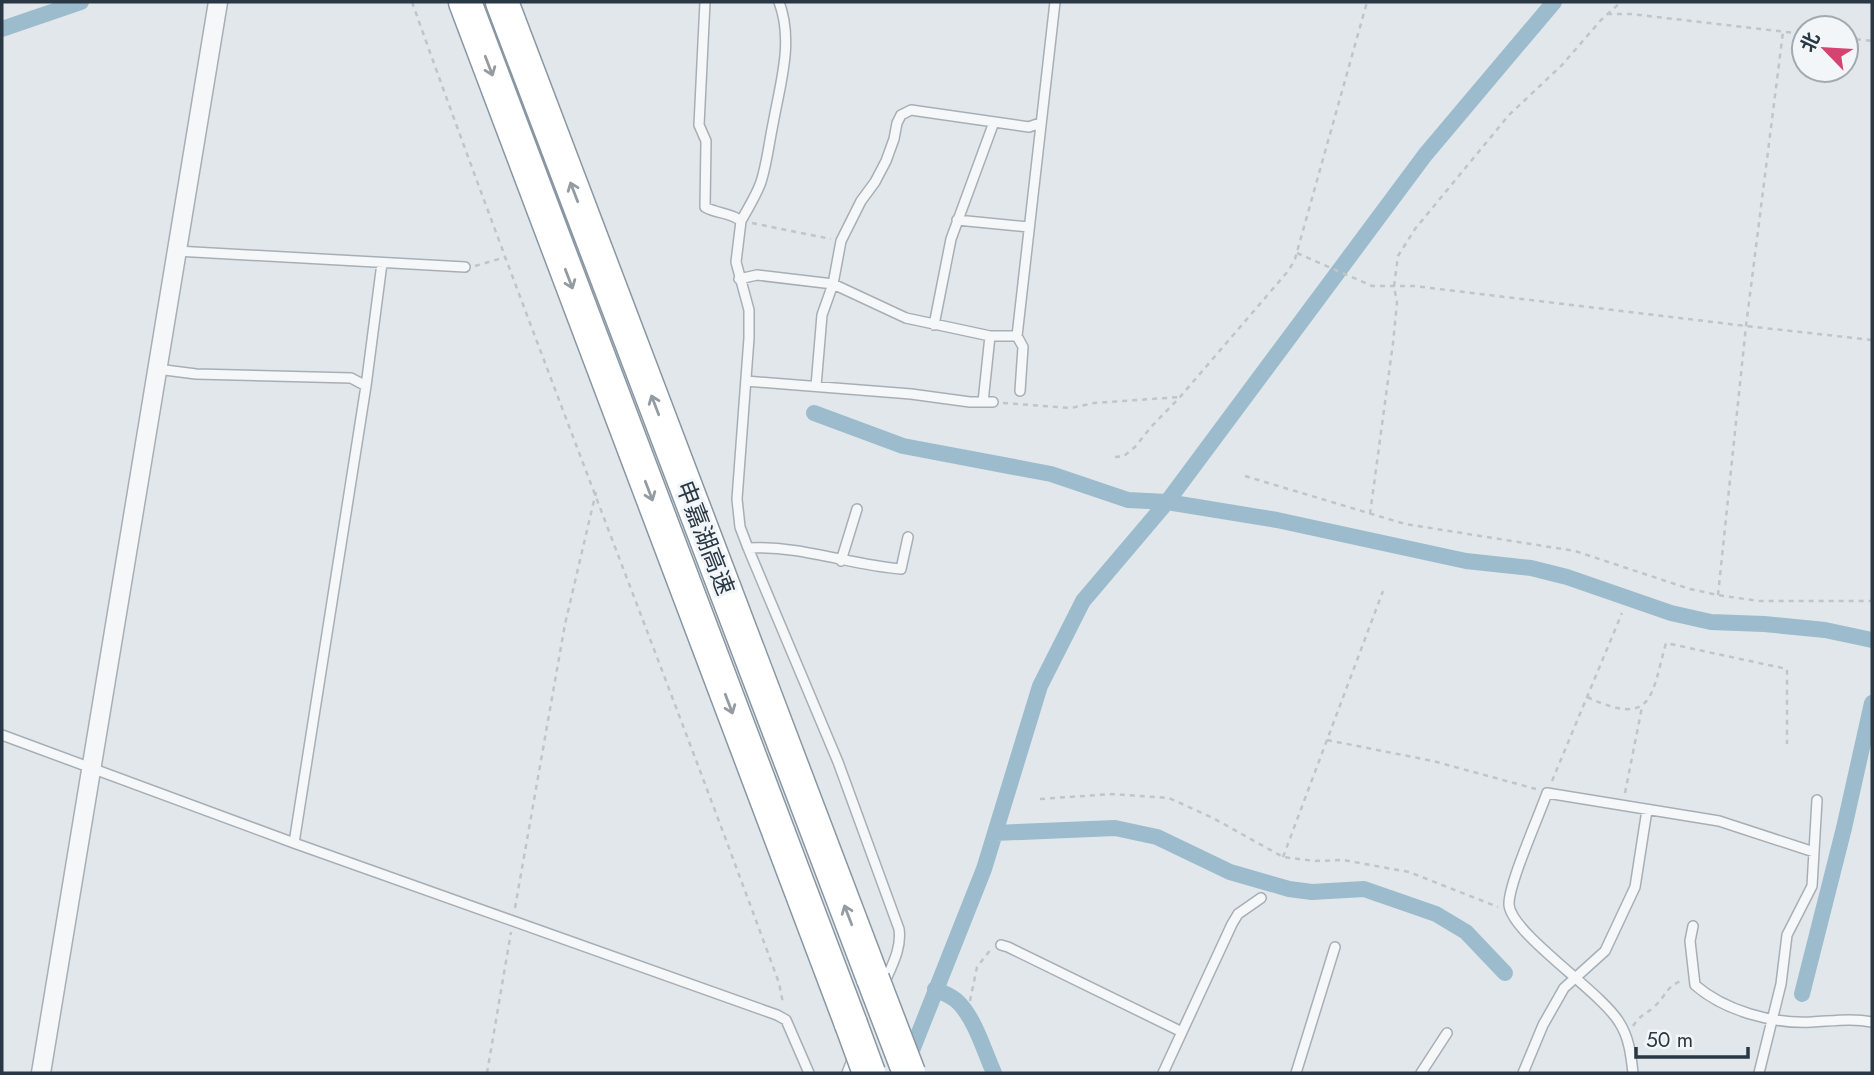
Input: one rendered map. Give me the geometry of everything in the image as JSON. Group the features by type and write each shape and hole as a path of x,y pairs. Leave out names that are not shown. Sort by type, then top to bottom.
{"highway":[{"name":"申嘉湖高速","path":"465,2 862,1024 869,1073"},
{"name":"申嘉湖高速","path":"502,2 909,1073"}],"street":[{"path":"41,1073 218,2"}],"lane":[{"path":"705,2 699,125 706,141 705,207 713,212 734,214 741,220"},
{"path":"779,2 786,34 782,74 765,167 760,185 741,220 736,262 749,310 738,517 748,548 838,762 899,929 897,951 862,1024 847,1073"},
{"path":"1020,391 1023,347 1017,336 1055,2"},
{"path":"816,386 822,315 833,284 841,241 861,201 886,162 901,115 911,110 1029,127 1040,123"},
{"path":"934,326 951,239 994,122"},
{"path":"957,220 1029,227"},
{"path":"176,251 465,267"},
{"path":"294,843 366,387 382,263"},
{"path":"739,279 757,275 833,284 906,318 934,326 990,335 1017,336"},
{"path":"746,381 988,402 990,335"},
{"path":"157,369 196,374 351,379 366,387"},
{"path":"841,561 856,509"},
{"path":"748,548 794,550 841,561 901,569 908,537"},
{"path":"2,735 512,922 753,1006 786,1020 809,1073"},
{"path":"1633,1073 1630,1048 1619,1021 1514,920 1511,912 1509,904 1516,877 1547,793 1719,821 1814,852"},
{"path":"1759,1073 1781,984 1787,935 1812,886 1817,800"},
{"path":"1523,1073 1543,1025 1563,988 1605,951 1635,887 1647,810"},
{"path":"1163,1073 1232,924 1238,914 1261,898"},
{"path":"1693,926 1690,941 1695,985 1708,996 1773,1020 1811,1022 1854,1018 1872,1022"},
{"path":"1001,945 1182,1032"},
{"path":"1296,1073 1335,947"},
{"path":"1421,1073 1447,1033"}],"path":[{"path":"412,2 774,971 786,1020"},
{"path":"1115,457 1124,456 1135,447 1289,270 1297,253 1367,2"},
{"path":"1370,514 1394,329 1394,286 1398,256 1415,229 1509,115 1562,65 1620,2"},
{"path":"1607,14 1631,14 1790,33"},
{"path":"1718,594 1746,327 1783,32"},
{"path":"741,220 841,241"},
{"path":"1297,253 1372,286 1414,286 1872,340"},
{"path":"465,267 507,256"},
{"path":"988,402 1071,408 1094,403 1180,397"},
{"path":"1245,476 1405,524 1575,551 1690,589 1758,601 1872,601"},
{"path":"487,1073 565,625 596,492"},
{"path":"1283,857 1383,591"},
{"path":"1327,740 1433,761 1520,783 1547,793 1622,613"},
{"path":"1587,696 1628,709 1642,707 1651,699 1666,643 1787,669 1787,744"},
{"path":"1622,806 1642,707"},
{"path":"1040,799 1112,794 1169,798 1185,803 1283,857 1315,861 1343,860 1409,872 1511,912"},
{"path":"970,1001 977,967 991,949 1001,945"},
{"path":"1626,1038 1641,1014 1653,1007 1670,985 1694,976"}],"waterway":[{"path":"2,29 81,2"},
{"path":"907,1063 984,869 1040,686 1083,601 1167,502 1425,155 1554,2"},
{"path":"814,413 903,446 1051,474 1128,500 1167,502 1277,520 1466,561 1531,568 1567,577 1671,613 1711,622 1825,630 1872,640"},
{"path":"1802,994 1872,703"},
{"path":"995,833 1115,828 1157,837 1230,872 1289,889 1312,892 1364,889 1436,914 1466,932 1505,973"},
{"path":"935,989 954,998 965,1010 994,1073"}]}
